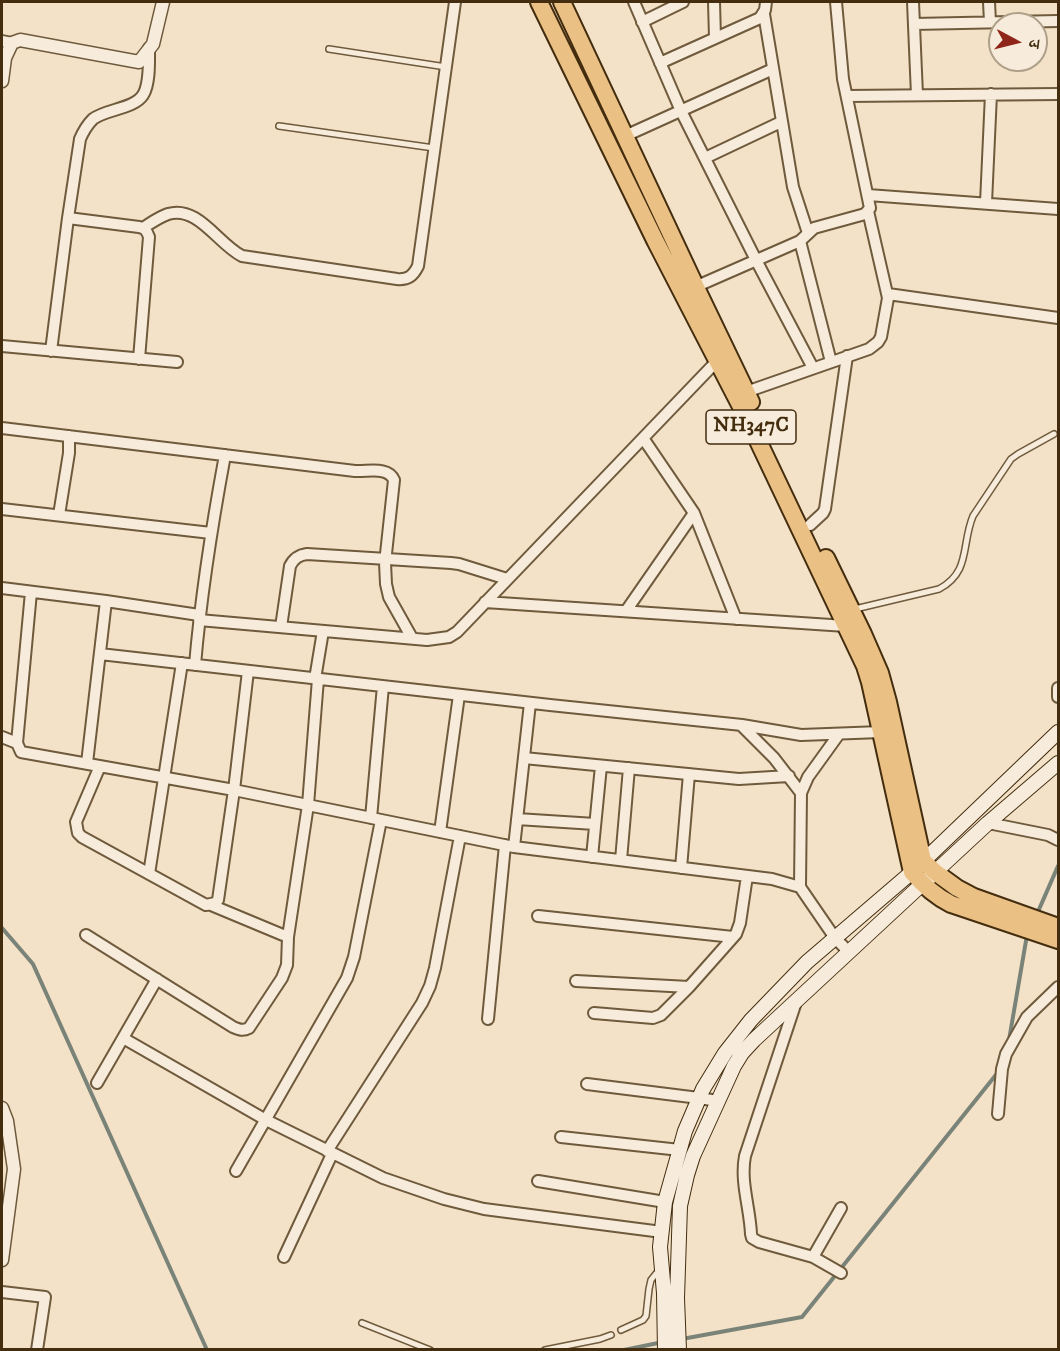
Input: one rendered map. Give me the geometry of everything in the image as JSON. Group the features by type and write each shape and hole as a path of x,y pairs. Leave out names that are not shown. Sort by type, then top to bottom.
{"highway":[{"name":"NH347C","path":"539,2 656,242 849,618 880,673 888,702 900,785"},
{"name":"NH347C","path":"561,2 810,525 849,618 868,674 881,732 900,785 923,872"},
{"path":"551,26 569,18"},
{"path":"923,872 974,897 990,910 1059,940"},
{"path":"990,910 1059,927"}],"main road":[{"path":"665,1350 680,1206 684,1188 693,1156 742,1053 849,952 1059,732"},
{"path":"679,1350 660,1247 665,1202 685,1131 699,1098 724,1053 751,1020 807,962 835,938 988,823 1059,763"}],"street":[{"path":"2,81 7,42 20,40 138,62 153,44 163,2"},
{"path":"143,228 167,214 185,214 195,217 232,250 243,256 403,280 409,278 418,266 455,2"},
{"path":"634,2 681,111 813,368"},
{"path":"642,22 683,2"},
{"path":"714,2 715,38"},
{"path":"766,2 764,14 794,193 831,362"},
{"path":"746,392 869,349 878,342 888,304 888,294 868,211 870,208 868,195 843,79 836,2"},
{"path":"914,2 917,95"},
{"path":"660,63 760,18 764,14"},
{"path":"914,24 988,22"},
{"path":"51,351 80,139 86,128 101,114 136,101 143,95 149,48"},
{"path":"625,136 773,69"},
{"path":"986,203 991,94"},
{"path":"847,96 1059,94"},
{"path":"705,158 782,122"},
{"path":"868,195 1059,209"},
{"path":"695,287 804,237 814,228 865,214 868,211"},
{"path":"68,218 143,228 147,231 149,237 139,359"},
{"path":"888,294 1059,318"},
{"path":"2,346 177,363"},
{"path":"810,525 824,513 825,509 847,356"},
{"path":"2,588 106,601 199,618 281,627 427,640 449,637 457,632 717,361"},
{"path":"2,428 356,471 388,472 394,480 386,559 386,584 388,597 412,638"},
{"path":"59,515 69,453 69,436"},
{"path":"643,438 694,513 736,619"},
{"path":"195,665 211,533 225,455"},
{"path":"2,509 211,533"},
{"path":"626,611 694,513"},
{"path":"281,627 290,566 293,560 300,555 459,564 507,579"},
{"path":"31,592 17,742 21,752 234,790 510,846 772,879 800,887"},
{"path":"87,764 106,601"},
{"path":"485,602 736,619 849,618"},
{"path":"86,935 239,1030 249,1028 282,978 287,965 288,937 308,805 317,679 323,631"},
{"path":"99,654 742,725 801,735 881,732"},
{"path":"149,874 182,663"},
{"path":"211,905 218,900 248,671"},
{"path":"236,1171 347,978 351,967 376,819 382,686"},
{"path":"1059,688 1059,697"},
{"path":"440,832 459,695"},
{"path":"488,1020 510,846 517,819 530,703"},
{"path":"742,725 774,758 801,793"},
{"path":"839,734 807,777 801,793 800,887 835,938 849,952"},
{"path":"2,737 17,742"},
{"path":"524,758 739,779 789,776"},
{"path":"100,766 76,822 78,832 82,837 206,905 284,935"},
{"path":"592,857 601,766"},
{"path":"621,860 629,768"},
{"path":"681,868 689,774"},
{"path":"517,819 595,824"},
{"path":"988,823 1048,835 1059,840"},
{"path":"284,1257 330,1152 422,1004 430,986 460,836"},
{"path":"594,1012 657,1017 689,987 733,937 740,923 747,876"},
{"path":"538,916 733,937"},
{"path":"97,1083 157,980"},
{"path":"576,981 689,987"},
{"path":"998,1114 1002,1069 1006,1054 1027,1017 1059,987"},
{"path":"797,1001 745,1156 746,1198 752,1238 813,1257 841,1273"},
{"path":"123,1038 266,1120 382,1178 465,1205 662,1232"},
{"path":"587,1084 718,1101"},
{"path":"2,1108 7,1122 14,1169 3,1235 2,1260"},
{"path":"561,1137 680,1150"},
{"path":"538,1181 665,1202"},
{"path":"813,1257 841,1208"},
{"path":"2,1292 45,1297 37,1350"}],"lane":[{"path":"329,49 446,67"},
{"path":"279,126 435,148"},
{"path":"849,618 949,584 957,575 963,561 973,516 1011,459 1054,434"},
{"path":"621,1330 643,1320 646,1316 651,1280 662,1266"},
{"path":"362,1323 430,1350"},
{"path":"545,1350 611,1335"}],"waterway":[{"path":"1037,914 1058,866"},
{"path":"2,928 33,964 207,1350"},
{"path":"1009,1040 1027,935"},
{"path":"682,1339 802,1317 999,1071"},
{"path":"624,1350 663,1342"}]}
